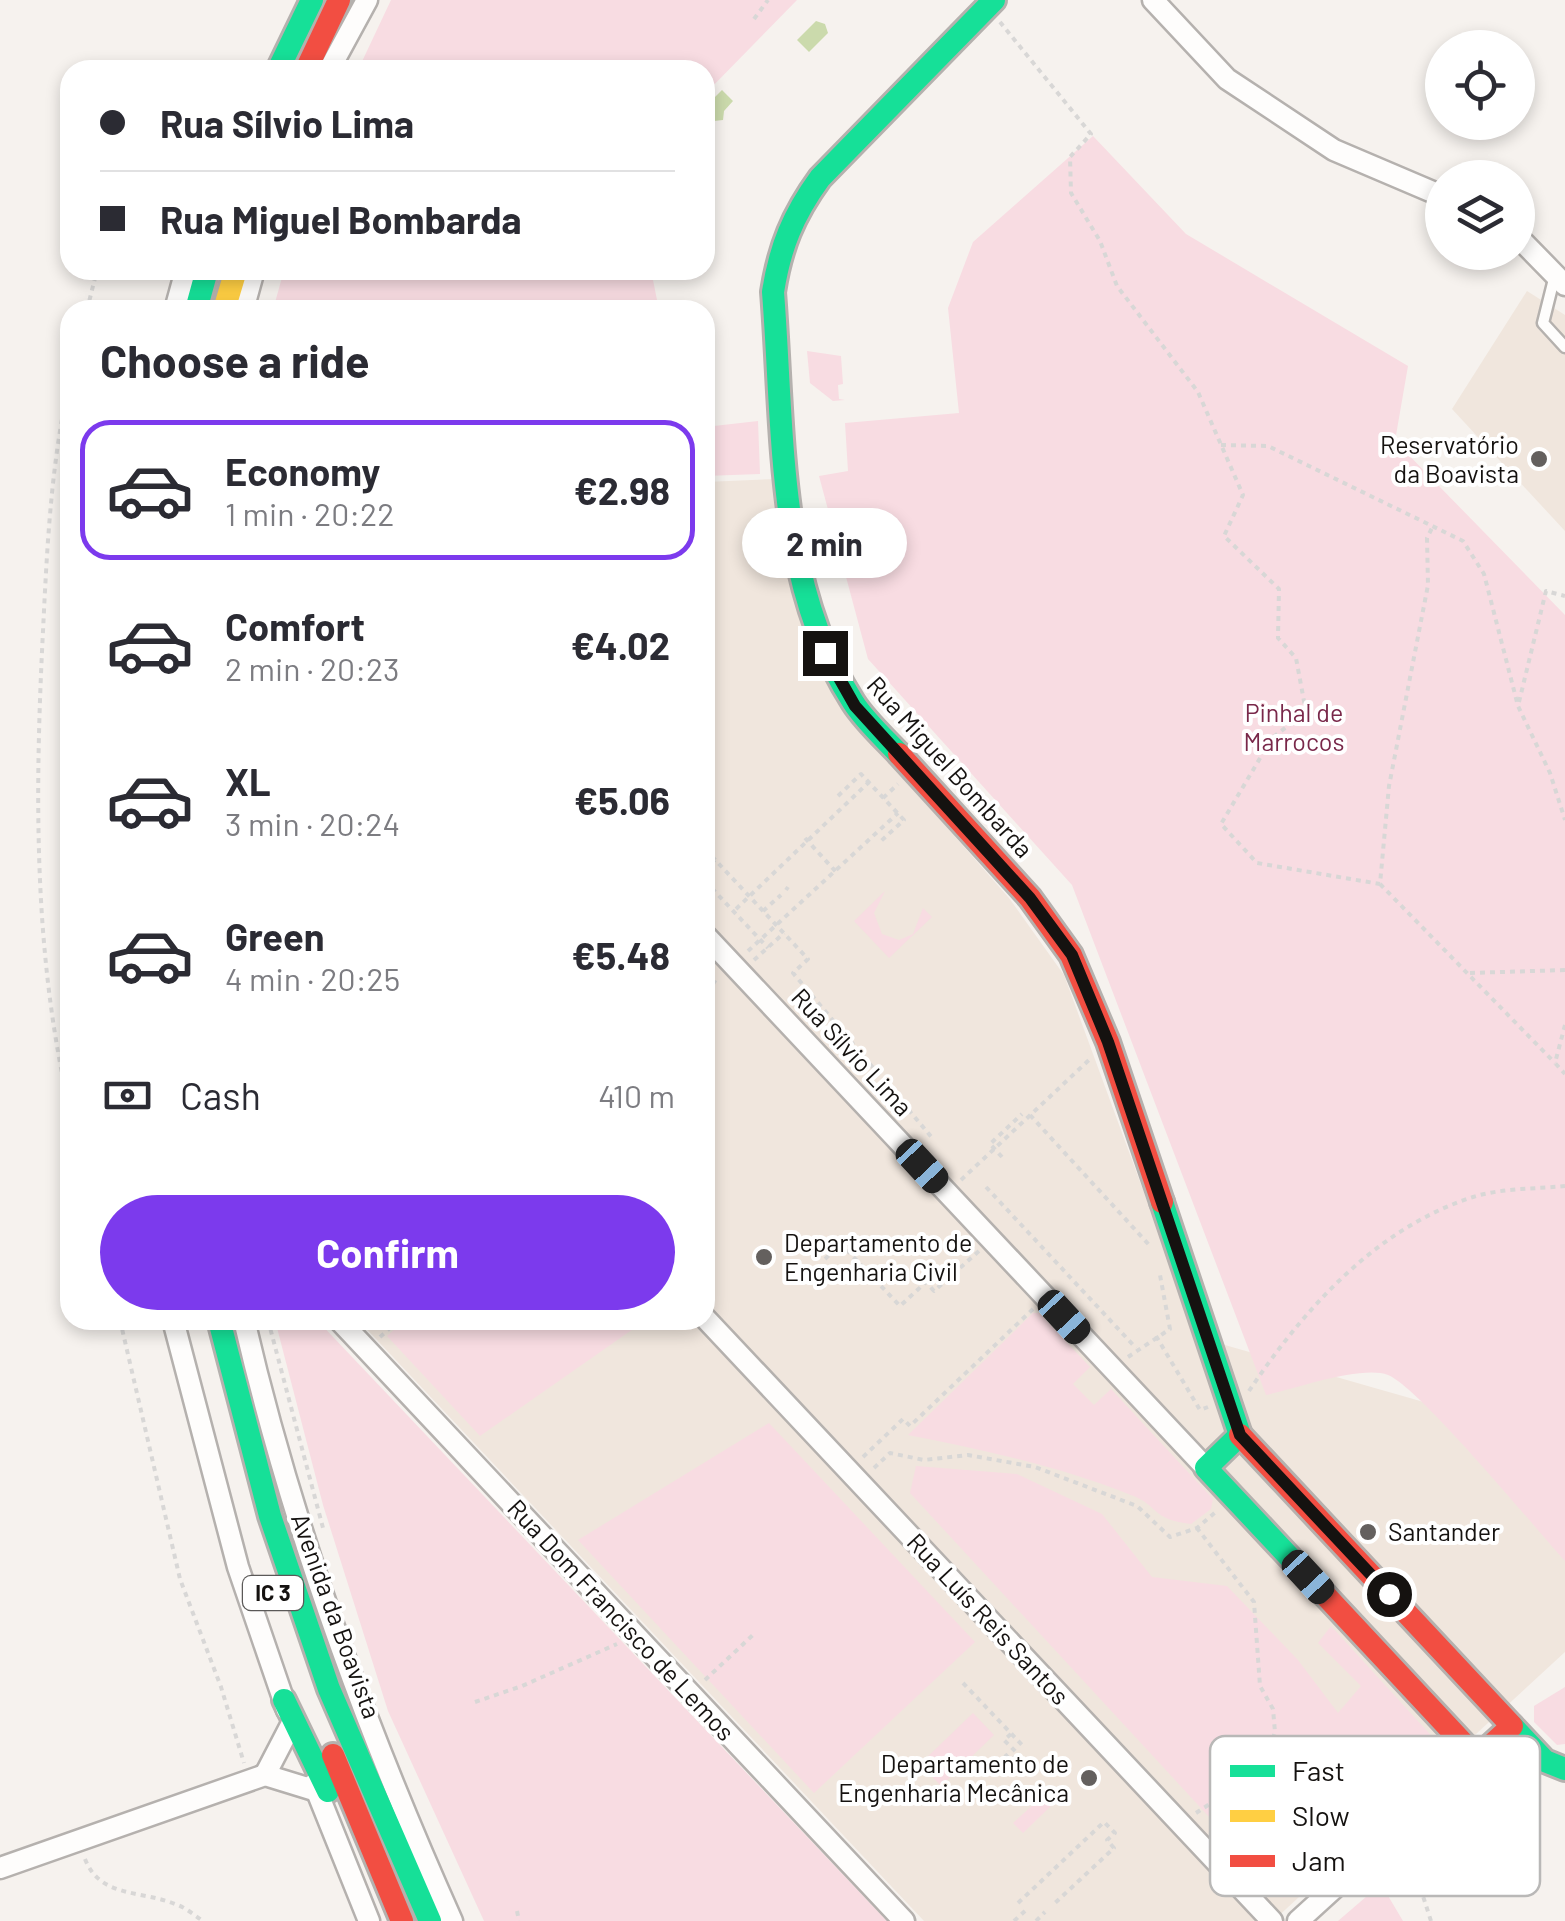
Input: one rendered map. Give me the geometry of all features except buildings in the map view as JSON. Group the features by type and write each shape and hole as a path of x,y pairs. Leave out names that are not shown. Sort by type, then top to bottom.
{"main road":[{"path":"283,60 312,0"},
{"path":"311,60 340,0"},
{"name":"Rua Miguel Bombarda","path":"991,4 820,178 796,211 780,249 773,292 802,589 825,653 855,706 1030,898 1072,955 1098,1013 1240,1435"},
{"name":"Avenida da Boavista","path":"202,1330 262,1563 373,1858 402,1921"},
{"name":"Avenida da Boavista","path":"222,1330 282,1550 329,1689 430,1921"},
{"path":"1206,1468 1240,1435 1521,1736"},
{"name":"Rua Sílvio Lima","path":"1206,1468 1456,1736"},
{"path":"350,1675 392,1808 398,1846"},
{"path":"284,1700 299,1724 334,1805 373,1858"},
{"path":"1501,1736 1512,1726"},
{"path":"1540,1757 1565,1768"}],"street":[{"path":"334,60 367,0"},
{"path":"1154,0 1242,89 1334,150 1425,189"},
{"path":"1535,254 1560,280"},
{"name":"Rua Sílvio Lima","path":"715,965 947,1193 1206,1468"},
{"name":"Rua Luís Reis Santos","path":"715,1329 1210,1855"},
{"path":"175,1330 238,1567 291,1725 370,1921"},
{"name":"Avenida da Boavista","path":"247,1330 311,1564 350,1675 452,1921"},
{"name":"Rua Dom Francisco de Lemos","path":"348,1330 904,1921"},
{"path":"257,1777 291,1725"},
{"path":"0,1868 257,1777 317,1791"},
{"name":"Rua Luís Reis Santos","path":"1248,1896 1272,1921"},
{"path":"1298,1921 1325,1896"}],"lane":[{"path":"1560,280 1542,323 1565,347"}],"path":[{"path":"754,19 768,0"},
{"path":"991,4 1091,134 1070,158 1071,194 1100,241 1117,286 1198,392 1243,495 1224,536 1279,589 1278,638 1296,658 1306,712 1272,738 1221,824 1258,863 1380,884 1565,1074"},
{"path":"1221,445 1268,446 1463,541 1484,574 1518,706 1550,773 1565,820"},
{"path":"60,452 47,546 37,748 41,916 60,1043"},
{"path":"1380,884 1389,786 1428,585 1427,538 1432,528"},
{"path":"1518,706 1546,591 1565,596"},
{"path":"838,796 861,774 869,782 904,820 881,841"},
{"path":"736,909 869,782"},
{"path":"748,951 898,813"},
{"path":"806,839 836,872"},
{"path":"715,861 808,958 793,973 934,1140"},
{"path":"737,883 743,878"},
{"path":"764,911 785,891"},
{"path":"715,892 768,948"},
{"path":"756,959 795,931"},
{"path":"1470,973 1565,970"},
{"path":"1555,1062 1565,1025"},
{"path":"947,1193 1090,1058"},
{"path":"1002,1157 990,1144 1008,1123 1022,1114"},
{"path":"1030,1115 1153,1249"},
{"path":"961,1169 966,1175"},
{"path":"1156,1336 1200,1410 1230,1400 1248,1393 1290,1329 1396,1232 1475,1196 1565,1186"},
{"path":"986,1187 1137,1349"},
{"path":"825,1259 841,1244 900,1306 926,1282 934,1291 981,1249"},
{"path":"1114,1371 1137,1349 1170,1329 1157,1262"},
{"path":"854,1476 903,1419 910,1426 1036,1307"},
{"path":"122,1330 180,1579 257,1777"},
{"path":"271,1330 328,1544"},
{"path":"379,1338 388,1330"},
{"path":"854,1476 890,1453 924,1460 968,1455 1034,1467 1137,1506 1170,1537 1197,1528 1223,1506"},
{"path":"1197,1528 1254,1602 1260,1686 1273,1708 1274,1736"},
{"path":"475,1702 600,1654 634,1633"},
{"path":"690,1694 755,1633"},
{"path":"964,1682 1025,1748"},
{"path":"1005,1754 1011,1761 1018,1754 1004,1740 1011,1734"},
{"path":"1171,1814 1196,1812 1210,1803"},
{"path":"1018,1903 1104,1822 1114,1833 1107,1840 1114,1848 1055,1903"},
{"path":"78,1840 90,1873 114,1891 178,1904 203,1921"},
{"path":"1423,1896 1431,1921"},
{"path":"517,1911 518,1921"},
{"path":"1014,1921 1025,1911"},
{"path":"1036,1921 1046,1912"}],"shaded area":[{"path":"816,21 825,24 828,33 809,52 797,40"},
{"path":"722,90 733,101 724,111 723,120 715,121 715,97"},
{"name":"Reservatório da Boavista","path":"1527,291 1565,315 1565,531 1452,409"},
{"path":"775,479 855,723 1009,898 1064,975 1197,1337 1504,1425 1565,1491 1565,1652 1474,1736 1210,1736 1210,1896 1300,1896 1273,1921 924,1921 368,1330 715,1330 715,482"}],"green space":[{"path":"391,0 797,0 715,84 715,60 363,60"},
{"name":"Pinhal de Marrocos","path":"1093,136 1186,234 1408,366 1395,441 1565,615 1565,1561 1450,1431 1404,1385 1388,1375 1345,1375 1266,1395 1072,885 868,659 819,476 848,471 845,423 959,413 948,308 973,242"},
{"path":"281,280 653,280 657,300 276,300"},
{"path":"807,351 841,356 843,384 838,385 839,399 845,400 833,401 810,383"},
{"path":"758,421 760,474 715,476 715,426"},
{"path":"885,891 874,913 882,934 899,940 913,934 923,908 932,917 889,958 854,921"},
{"path":"1033,1313 1039,1313 1090,1367 1073,1384 1094,1405 1111,1389 1213,1499 1211,1509 1191,1524 1178,1522 1162,1516 1140,1499 1049,1467 908,1435"},
{"path":"278,1330 326,1330 887,1921 484,1921 388,1711 323,1505"},
{"path":"394,1330 632,1330 480,1436 387,1336"},
{"path":"769,1423 975,1642 814,1793 578,1540"},
{"path":"916,1466 1017,1474 1102,1514 1152,1577 1227,1586 1298,1660 1338,1713 1361,1686 1318,1643 1331,1626 1432,1736 1210,1736 1210,1818 910,1493"},
{"path":"1565,1687 1565,1744 1557,1745 1534,1722 1534,1706"},
{"path":"973,1713 994,1735 941,1786 920,1764"},
{"path":"1043,1796 1052,1805 1023,1833 1013,1823"},
{"path":"1367,1896 1388,1896 1403,1921 1338,1921"}],"traffic: fast":[{"path":"283,60 312,0"},
{"path":"899,754 853,702 828,656 810,607 788,504 773,292 789,232 820,178 994,0"},
{"path":"199,300 204,280"},
{"path":"1162,1202 1240,1435"},
{"path":"222,1330 270,1516 329,1689 430,1921"},
{"path":"1240,1435 1206,1468 1325,1595"},
{"path":"284,1700 328,1791"},
{"path":"1512,1726 1521,1736"},
{"path":"1540,1756 1565,1769"}],"traffic: slow":[{"path":"227,300 233,280"}],"traffic: jam":[{"path":"311,60 339,0"},
{"path":"899,754 1030,898 1071,955 1108,1042 1162,1202"},
{"path":"1240,1435 1512,1726 1501,1736"},
{"path":"1325,1595 1456,1736"},
{"path":"333,1755 402,1921"}],"place":[{"name":"Reservatório da Boavista","path":"1539,459"},
{"name":"Departamento de Engenharia Civil","path":"764,1257"},
{"name":"Santander","path":"1368,1532"},
{"name":"Departamento de Engenharia Mecânica","path":"1089,1778"}],"route":[{"path":"825,653 855,706 1030,898 1072,955 1108,1042 1240,1435 1389,1594"}]}
